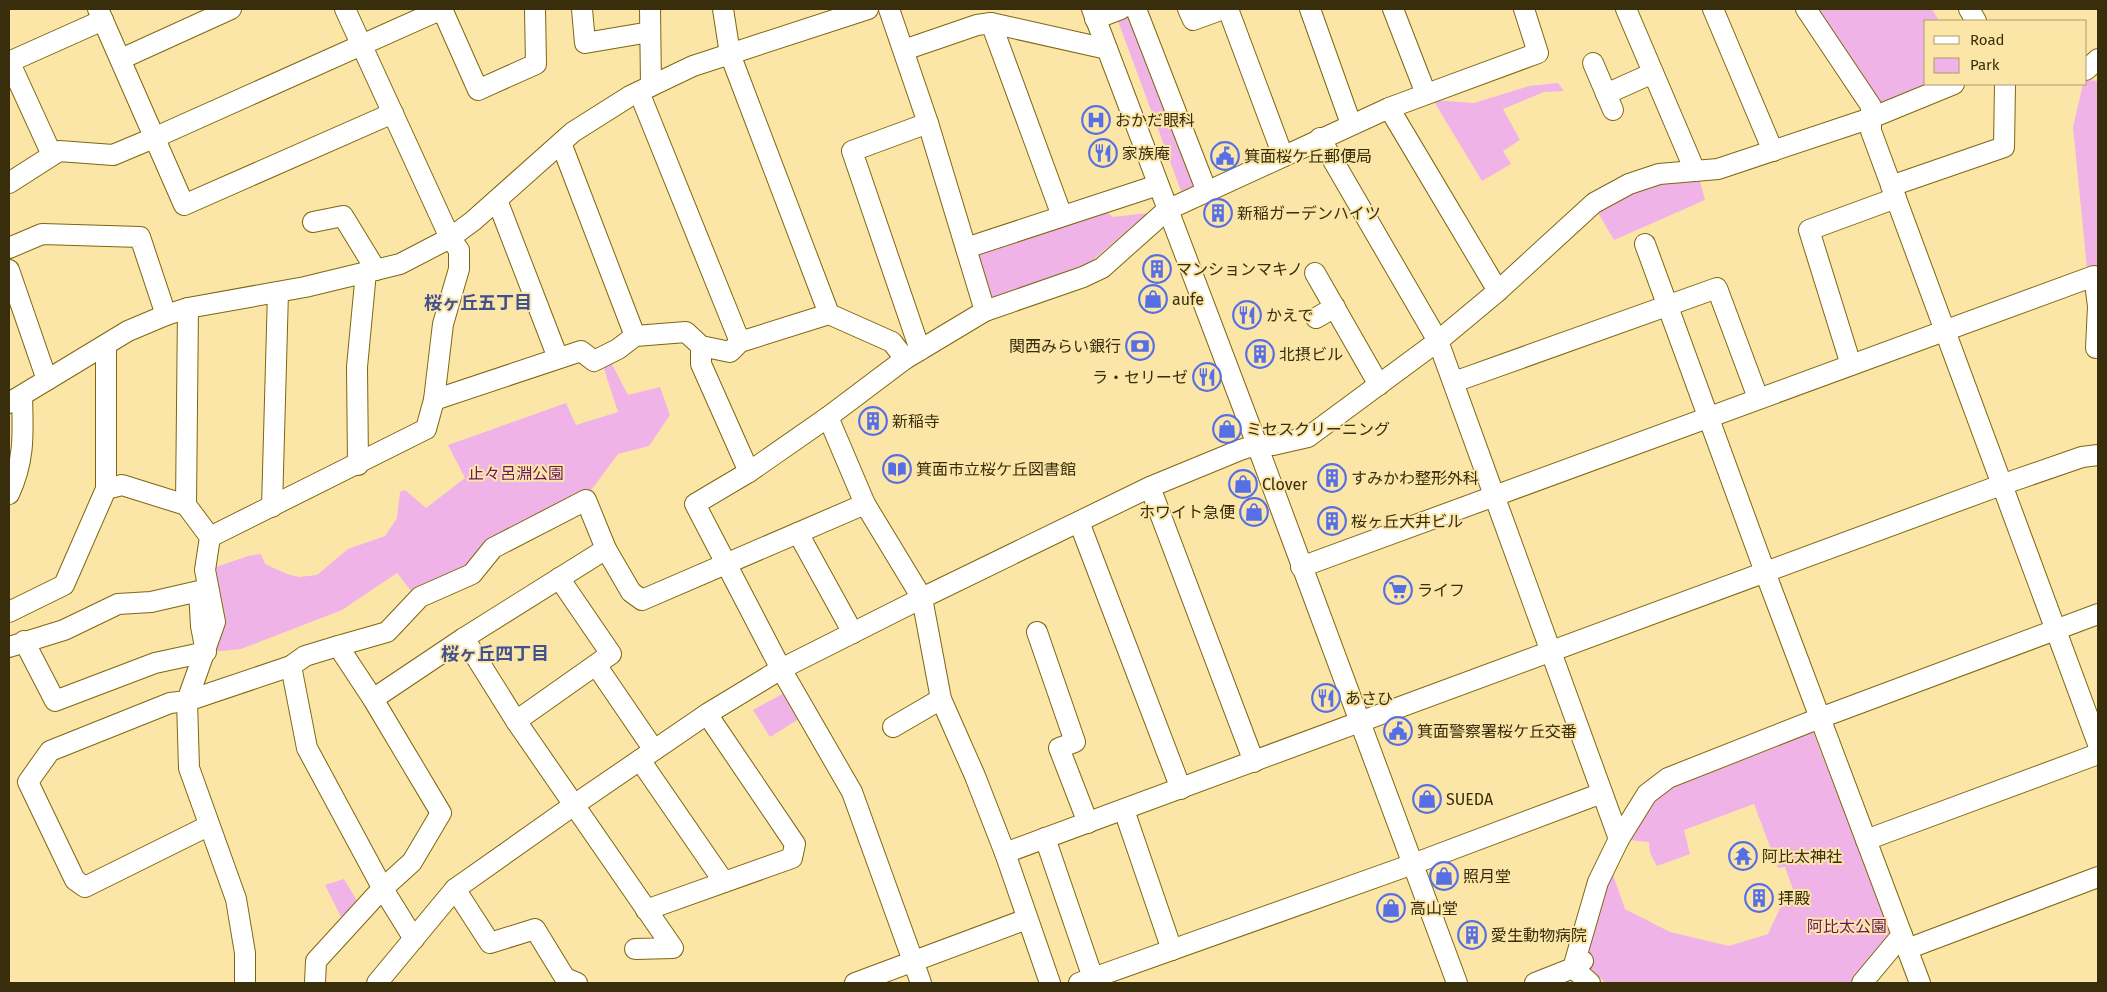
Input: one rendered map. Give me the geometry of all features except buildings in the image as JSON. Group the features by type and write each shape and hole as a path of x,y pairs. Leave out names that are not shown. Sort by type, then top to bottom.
{"street":[{"path":"120,59 230,9"},
{"path":"210,538 358,465 426,429 434,400 443,324 459,269 459,250 450,238 345,9"},
{"path":"9,183 59,151 113,154 156,138 442,9 478,90 536,64 535,9"},
{"path":"582,9 585,43 650,32"},
{"path":"650,9 645,89 740,342"},
{"path":"723,9 730,54 829,314"},
{"path":"9,494 18,476 23,444 15,399 128,331 188,308 278,292 400,264 450,238 497,200 573,132 645,89 693,66 868,9"},
{"path":"889,9 928,123 985,311"},
{"path":"1121,9 1093,14 1457,983"},
{"path":"1136,9 1207,192"},
{"path":"1188,9 1193,20 1223,9"},
{"path":"1228,9 1283,156"},
{"path":"1310,9 1351,124"},
{"path":"1393,9 1426,94"},
{"path":"921,983 852,792 780,669 695,504 749,472 913,354 985,311 1082,277 1102,268 1167,210 1351,124 1538,53 1524,9"},
{"path":"1626,9 1695,171"},
{"path":"1713,9 1773,151"},
{"path":"1806,9 1871,106 1871,131 2098,744"},
{"path":"1969,9 1975,20"},
{"path":"52,155 9,62 100,14 184,204 393,113"},
{"path":"904,50 977,25 991,23 1106,49"},
{"path":"991,23 1062,216"},
{"path":"2087,70 2098,58"},
{"path":"1592,63 1610,102 1653,73"},
{"path":"377,983 455,889 707,714 780,669 1150,487 1256,444 1273,445 1308,436 1438,341 1498,291 1594,203 1629,184 1659,174 1718,169 1871,118 1952,85"},
{"path":"1851,365 1809,230 1894,192 2004,147 2005,85"},
{"path":"1389,108 1498,291"},
{"path":"913,354 852,151 928,123"},
{"path":"1320,138 1438,341 1619,839"},
{"path":"561,143 635,336"},
{"path":"966,248 1158,185"},
{"path":"497,200 558,358"},
{"path":"313,222 343,216 371,271 357,367 358,465"},
{"path":"9,248 42,234 140,237 166,315"},
{"path":"1646,244 1707,416 1920,983"},
{"path":"9,270 14,306 47,380"},
{"path":"1315,273 1379,385"},
{"path":"1301,567 1707,416 2094,276 2098,306 2096,348"},
{"path":"1454,382 1667,304 1717,288 1758,398"},
{"path":"272,507 278,292"},
{"path":"1316,318 1335,307"},
{"path":"188,308 186,505 210,538 205,570 215,622 206,652 187,701 189,768 208,826 236,898 245,953 245,983"},
{"path":"434,400 581,351 594,362 635,336 686,332 700,346 730,352 740,342 829,314 892,342 913,354"},
{"path":"9,612 64,584 106,489 106,345"},
{"path":"700,346 700,364 749,472"},
{"path":"828,417 865,504 922,598 941,700 975,776 1005,853 1050,983"},
{"path":"1005,853 2002,485 2082,457 2098,455"},
{"path":"106,489 122,486 186,505"},
{"path":"1150,487 1254,762"},
{"path":"208,826 85,887 75,880 28,782 50,751 170,703 187,701 291,666 305,656 387,632 420,597 472,574 492,548 586,500 606,549 631,592 642,600 865,504"},
{"path":"1079,522 1181,788"},
{"path":"798,533 853,633"},
{"path":"373,699 464,638 606,549"},
{"path":"516,721 611,654 559,578"},
{"path":"198,591 201,626 206,652 155,663 55,701 17,644 64,630 118,604 151,602 198,591"},
{"path":"1590,983 1578,965 1598,882 1619,839 1647,794 1668,778 1820,718 2098,614"},
{"path":"1037,632 1075,742 1059,748 1088,822"},
{"path":"464,638 516,721 673,948 635,949"},
{"path":"315,983 316,961 383,889 412,862 441,813 373,699 338,646"},
{"path":"596,664 647,755 724,882"},
{"path":"291,666 307,748 383,889 414,939"},
{"path":"893,727 941,700"},
{"path":"646,910 792,858 795,844 707,714"},
{"path":"1866,840 2098,754"},
{"path":"1045,838 1086,981 1413,864 1602,792"},
{"path":"1124,810 1172,950"},
{"path":"1862,983 1904,942 2098,877"},
{"path":"455,889 490,943 535,929 563,982"},
{"path":"855,983 1027,918"},
{"path":"1535,983 1578,965"}],"green space":[{"path":"1127,9 1198,185 1181,191 1115,13"},
{"path":"1814,9 1932,9 1938,20 1924,20 1924,85 1938,85 1880,108"},
{"path":"2087,80 2098,81 2098,274 2087,269 2073,127 2083,85 2087,85"},
{"path":"1558,83 1564,91 1544,92 1503,109 1520,140 1503,151 1511,164 1482,181 1433,100 1474,103 1529,86"},
{"path":"1698,174 1705,200 1614,240 1594,206 1626,189"},
{"path":"1101,208 1113,217 1148,213 1087,265 987,300 973,250"},
{"name":"止々呂淵公園","path":"612,364 628,395 660,387 670,415 649,446 618,454 592,489 487,541 470,567 412,592 397,573 342,610 241,649 210,652 210,569 248,556 261,554 265,564 287,574 299,577 317,575 348,549 385,536 397,518 400,492 405,490 426,508 465,478 448,445 566,403 576,425 618,412 603,366"},
{"path":"784,693 799,719 770,737 753,710"},
{"name":"阿比太神社","path":"1813,732 1894,938 1850,983 1606,983 1588,968 1583,953 1612,872 1625,909 1670,932 1729,946 1768,934 1780,908 1797,901 1785,867 1778,868 1754,804 1684,830 1690,854 1657,866 1650,853 1649,842 1630,840 1642,818 1660,793"},
{"path":"344,879 359,904 343,921 325,885"}],"place":[{"name":"おかだ眼科","path":"1096,120"},
{"name":"家族庵","path":"1103,153"},
{"name":"箕面桜ケ丘郵便局","path":"1225,156"},
{"name":"新稲ガーデンハイツ","path":"1218,213"},
{"name":"マンションマキノ","path":"1157,269"},
{"name":"aufe","path":"1153,299"},
{"name":"かえで","path":"1247,315"},
{"name":"関西みらい銀行","path":"1140,346"},
{"name":"北摂ビル","path":"1260,354"},
{"name":"ラ・セリーゼ","path":"1207,377"},
{"name":"新稲寺","path":"873,421"},
{"name":"ミセスクリーニング","path":"1227,429"},
{"name":"箕面市立桜ケ丘図書館","path":"897,469"},
{"name":"すみかわ整形外科","path":"1332,478"},
{"name":"Clover","path":"1243,484"},
{"name":"ホワイト急便","path":"1254,512"},
{"name":"桜ヶ丘大井ビル","path":"1332,521"},
{"name":"ライフ","path":"1398,590"},
{"name":"あさひ","path":"1326,698"},
{"name":"箕面警察署桜ケ丘交番","path":"1398,731"},
{"name":"SUEDA","path":"1427,799"},
{"name":"阿比太神社","path":"1743,856"},
{"name":"照月堂","path":"1444,876"},
{"name":"拝殿","path":"1759,898"},
{"name":"高山堂","path":"1391,908"},
{"name":"愛生動物病院","path":"1472,935"}],"district":[{"name":"桜ヶ丘五丁目","path":"478,303"},
{"name":"桜ヶ丘四丁目","path":"495,654"}],"park label":[{"name":"阿比太公園","path":"1847,926"}]}
